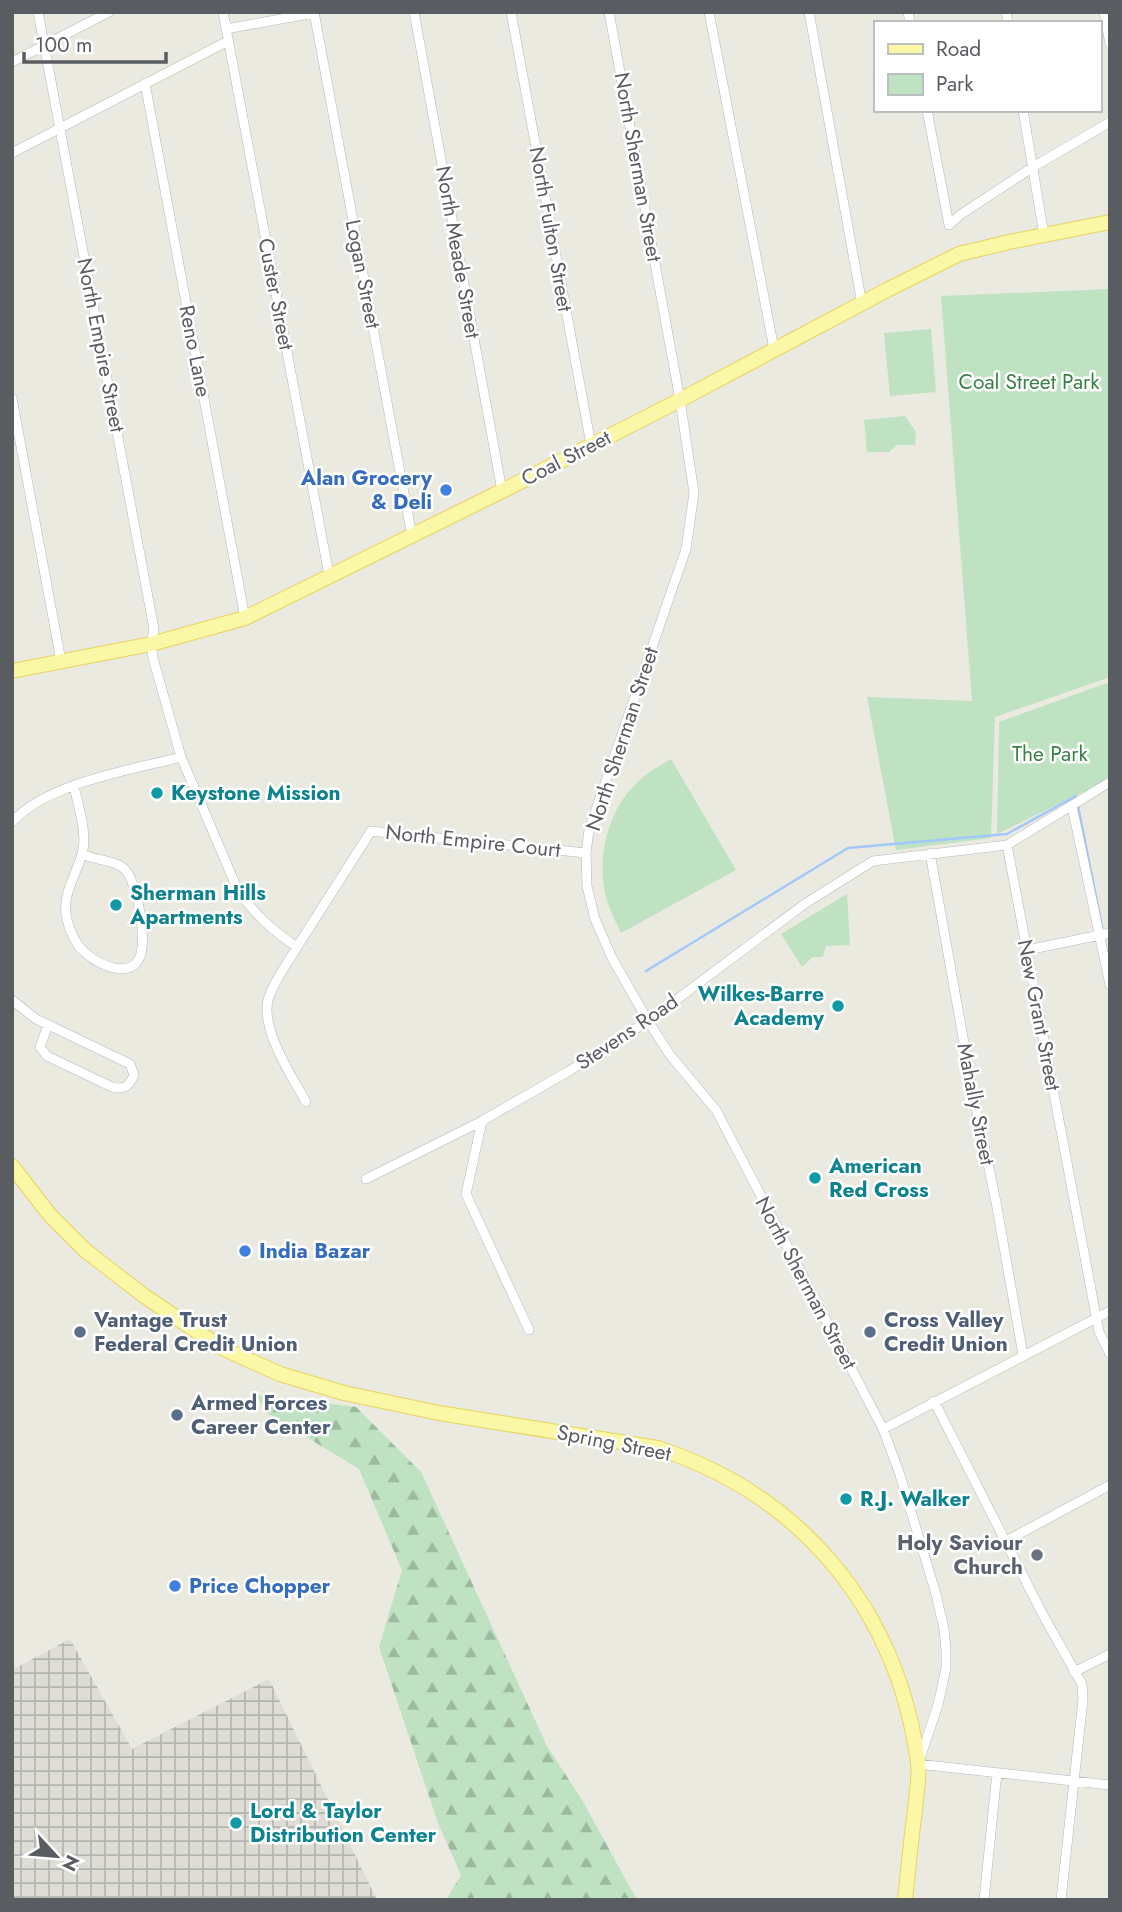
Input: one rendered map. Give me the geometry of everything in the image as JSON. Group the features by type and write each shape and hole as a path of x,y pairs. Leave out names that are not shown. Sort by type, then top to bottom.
{"main road":[{"name":"Coal Street","path":"12,670 151,644 245,618 502,491 959,254 1110,222"},
{"name":"Spring Street","path":"12,1166 49,1214 86,1251 143,1295 220,1347 280,1374 344,1393 439,1413 658,1448 689,1458 744,1485 802,1529 852,1588 884,1644 903,1698 918,1764 905,1900"}],"street":[{"name":"North Empire Street","path":"38,12 154,629 151,644"},
{"path":"12,62 109,12"},
{"name":"Custer Street","path":"223,12 329,575"},
{"name":"North Meade Street","path":"414,12 502,491"},
{"name":"North Fulton Street","path":"511,12 591,445"},
{"name":"North Sherman Street","path":"609,12 680,400 694,493 686,549 589,830 586,853 587,886 595,919 620,973 670,1055 716,1110 883,1429 926,1557 944,1629 946,1668 930,1732 918,1764"},
{"path":"709,12 774,349"},
{"path":"809,12 862,304"},
{"path":"1104,12 1110,44"},
{"path":"226,29 314,13"},
{"name":"Logan Street","path":"314,13 412,536"},
{"path":"12,153 229,41"},
{"name":"Reno Lane","path":"145,83 245,618"},
{"path":"927,112 949,225 1033,167 1110,122"},
{"path":"1023,112 1044,235"},
{"path":"12,398 61,661"},
{"path":"151,644 181,757 236,886 248,906 270,929 298,947"},
{"path":"12,822 31,806 74,786 181,757"},
{"path":"930,853 1007,845 1110,782"},
{"path":"74,786 83,841 82,855 68,890 66,914 77,944 92,958 121,970 136,963 143,945 136,894 130,876 124,867 82,855"},
{"path":"1072,806 1105,934 1110,985"},
{"name":"North Empire Court","path":"306,1102 275,1044 268,1022 268,1001 298,947 371,831 586,853"},
{"name":"New Grant Street","path":"1007,845 1099,1332 1110,1354"},
{"name":"Stevens Road","path":"366,1178 482,1121 569,1071 648,1021 806,903 873,861 930,853"},
{"name":"Mahally Street","path":"930,853 1023,1355"},
{"path":"1027,950 1105,934"},
{"path":"12,1000 25,1012 48,1025 130,1064 134,1075 129,1085 118,1089 112,1087 47,1056 40,1047 48,1025"},
{"path":"482,1121 466,1194 529,1330"},
{"path":"883,1429 1110,1311"},
{"path":"934,1401 1043,1615 1082,1684 1083,1699 1061,1900"},
{"path":"1006,1541 1110,1485"},
{"path":"1074,1672 1110,1654"},
{"path":"918,1764 1110,1785"},
{"path":"984,1900 997,1773"}],"shaded area":[{"path":"70,1639 132,1749 269,1679 377,1900 12,1900 12,1670"}],"green space":[{"name":"Coal Street Park","path":"1110,289 1110,677 995,717 991,838 896,850 867,697 972,701 941,296"},
{"path":"931,329 936,392 890,396 884,333"},
{"path":"905,416 916,432 915,445 897,445 889,452 867,452 864,420"},
{"name":"The Park","path":"1110,682 1110,779 997,834 999,722"},
{"path":"671,759 736,870 621,933 608,905 604,887 603,857 610,827 615,813 632,787 646,774"},
{"path":"847,894 850,945 826,946 823,957 813,957 802,967 781,934"},
{"path":"256,1395 356,1407 421,1472 547,1746 582,1800 637,1900 446,1900 461,1875 438,1823 379,1647 402,1570 359,1469 267,1413"}],"waterway":[{"path":"646,971 848,848 1007,834 1076,796 1102,927"}],"place":[{"name":"Alan Grocery & Deli","path":"446,490"},
{"name":"Keystone Mission","path":"157,793"},
{"name":"Sherman Hills Apartments","path":"116,905"},
{"name":"Wilkes-Barre Academy","path":"838,1006"},
{"name":"American Red Cross","path":"815,1178"},
{"name":"India Bazar","path":"245,1251"},
{"name":"Vantage Trust Federal Credit Union","path":"80,1332"},
{"name":"Cross Valley Credit Union","path":"870,1332"},
{"name":"Armed Forces Career Center","path":"177,1415"},
{"name":"R.J. Walker","path":"846,1499"},
{"name":"Holy Saviour Church","path":"1037,1555"},
{"name":"Price Chopper","path":"175,1586"},
{"name":"Lord & Taylor Distribution Center","path":"236,1823"}]}
